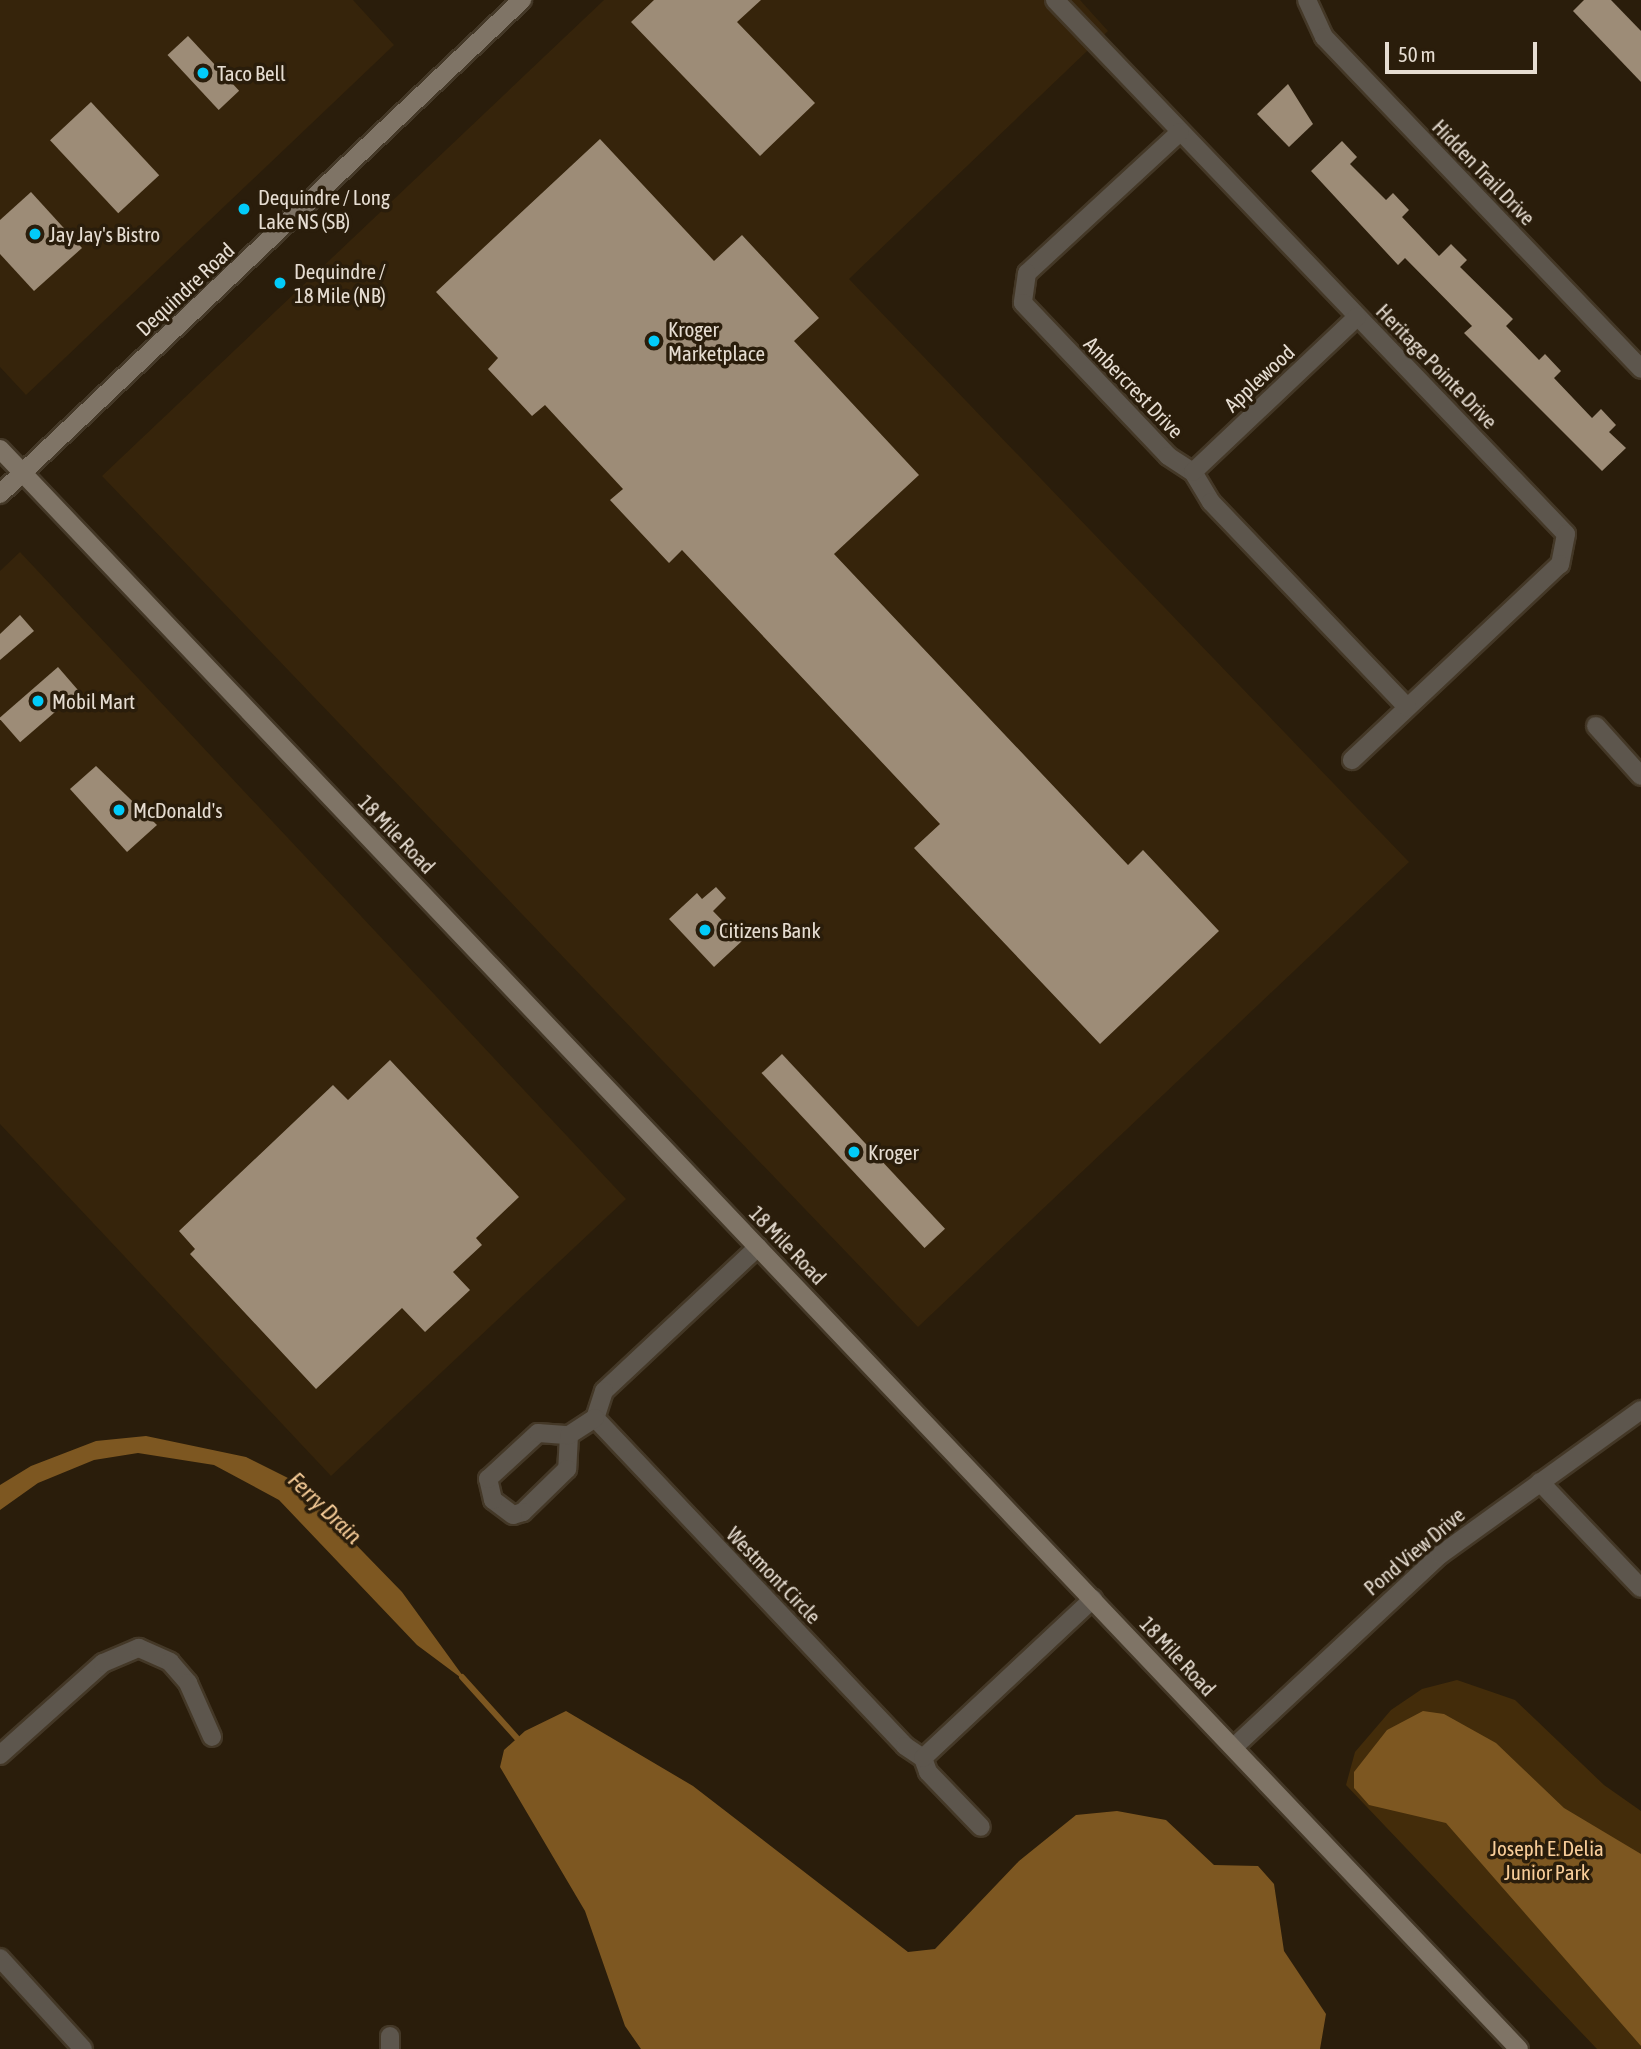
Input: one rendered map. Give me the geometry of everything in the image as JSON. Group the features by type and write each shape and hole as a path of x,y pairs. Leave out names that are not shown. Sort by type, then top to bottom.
{"main road":[{"name":"Dequindre Road","path":"0,494 522,0"},
{"name":"18 Mile Road","path":"0,449 1519,2049"}],"street":[{"name":"Heritage Pointe Drive","path":"1055,0 1559,524 1568,545 1560,564 1352,760"},
{"name":"Hidden Trail Drive","path":"1307,0 1324,37 1641,369"},
{"name":"Ambercrest Drive","path":"1180,132 1027,273 1020,291 1028,311 1168,457 1193,472 1211,502 1407,707"},
{"name":"Applewood","path":"1193,472 1357,317"},
{"path":"1596,726 1641,776"},
{"path":"569,1436 567,1469 523,1512 502,1508 488,1479 538,1433 569,1436 596,1418 604,1391 758,1247"},
{"name":"Pond View Drive","path":"1234,1747 1432,1563 1641,1410"},
{"name":"Westmont Circle","path":"596,1418 905,1746 923,1758 928,1772 981,1827"},
{"path":"1540,1482 1641,1588"},
{"path":"923,1758 1093,1599"},
{"path":"0,1755 103,1663 139,1648 162,1656 188,1683 212,1737"},
{"path":"0,1958 83,2049"}],"shaded area":[{"path":"0,0 353,0 394,45 26,395 0,367"},
{"path":"604,0 1080,0 1108,31 849,279 1409,862 918,1327 102,476"},
{"path":"20,552 626,1199 331,1476 0,1124 0,571"},
{"name":"Ferry Drain","path":"146,1436 246,1457 294,1481 402,1592 468,1683 417,1645 279,1500 214,1465 138,1453 94,1460 38,1483 0,1510 0,1485 31,1466 96,1441"},
{"path":"566,1711 693,1786 908,1952 935,1949 1019,1861 1076,1815 1117,1811 1166,1820 1214,1865 1258,1866 1274,1884 1284,1951 1326,2014 1320,2049 641,2049 625,2026 585,1911 500,1767 504,1750 525,1731"},
{"path":"1423,1711 1444,1714 1496,1743 1564,1808 1641,1854 1641,2046 1446,1823 1369,1805 1354,1788 1354,1772 1387,1730"}],"green space":[{"name":"Joseph E. Delia Junior Park","path":"1457,1680 1515,1700 1604,1785 1641,1811 1641,2049 1597,2049 1346,1785 1355,1752 1391,1710 1422,1689"}],"building":[{"path":"654,0 761,0 737,22 815,103 760,156 631,22"},
{"path":"1584,0 1611,0 1641,31 1641,82 1573,11"},
{"name":"Taco Bell","path":"188,36 239,91 219,110 168,55"},
{"path":"1288,84 1313,124 1289,147 1257,114"},
{"path":"91,102 159,175 118,213 50,140"},
{"path":"600,139 714,261 742,235 819,318 794,341 919,475 834,554 1128,865 1143,850 1219,931 1100,1044 914,848 940,824 682,550 669,563 610,500 623,489 545,405 532,416 488,369 498,358 436,292"},
{"path":"1342,141 1357,157 1350,164 1386,200 1393,193 1409,210 1402,217 1439,256 1451,244 1467,260 1460,267 1513,319 1506,326 1539,360 1545,354 1561,371 1554,378 1592,418 1601,409 1616,425 1609,432 1626,448 1602,471 1464,333 1472,326 1405,258 1398,265 1311,171"},
{"name":"Jay Jay's Bistro","path":"31,192 82,248 34,291 0,254 0,220"},
{"path":"20,615 34,631 0,660 0,634"},
{"path":"58,667 79,691 20,742 0,717"},
{"name":"McDonald's","path":"96,766 157,825 127,852 70,789"},
{"name":"Citizens Bank","path":"716,887 726,898 713,911 742,941 714,967 669,919 697,893 702,899"},
{"path":"782,1054 945,1229 925,1248 762,1073"},
{"path":"390,1060 519,1197 476,1238 482,1245 453,1272 470,1290 425,1332 402,1308 316,1389 190,1254 195,1249 179,1231 333,1085 348,1100"}],"waterway":[{"path":"462,1677 517,1738"}],"place":[{"name":"Taco Bell","path":"203,73"},
{"name":"Dequindre / Long Lake NS (SB)","path":"244,209"},
{"name":"Jay Jay's Bistro","path":"35,234"},
{"name":"Dequindre / 18 Mile (NB)","path":"280,283"},
{"name":"Kroger Marketplace","path":"654,341"},
{"name":"Mobil Mart","path":"38,701"},
{"name":"McDonald's","path":"119,810"},
{"name":"Citizens Bank","path":"705,930"},
{"name":"Kroger","path":"854,1152"}]}
